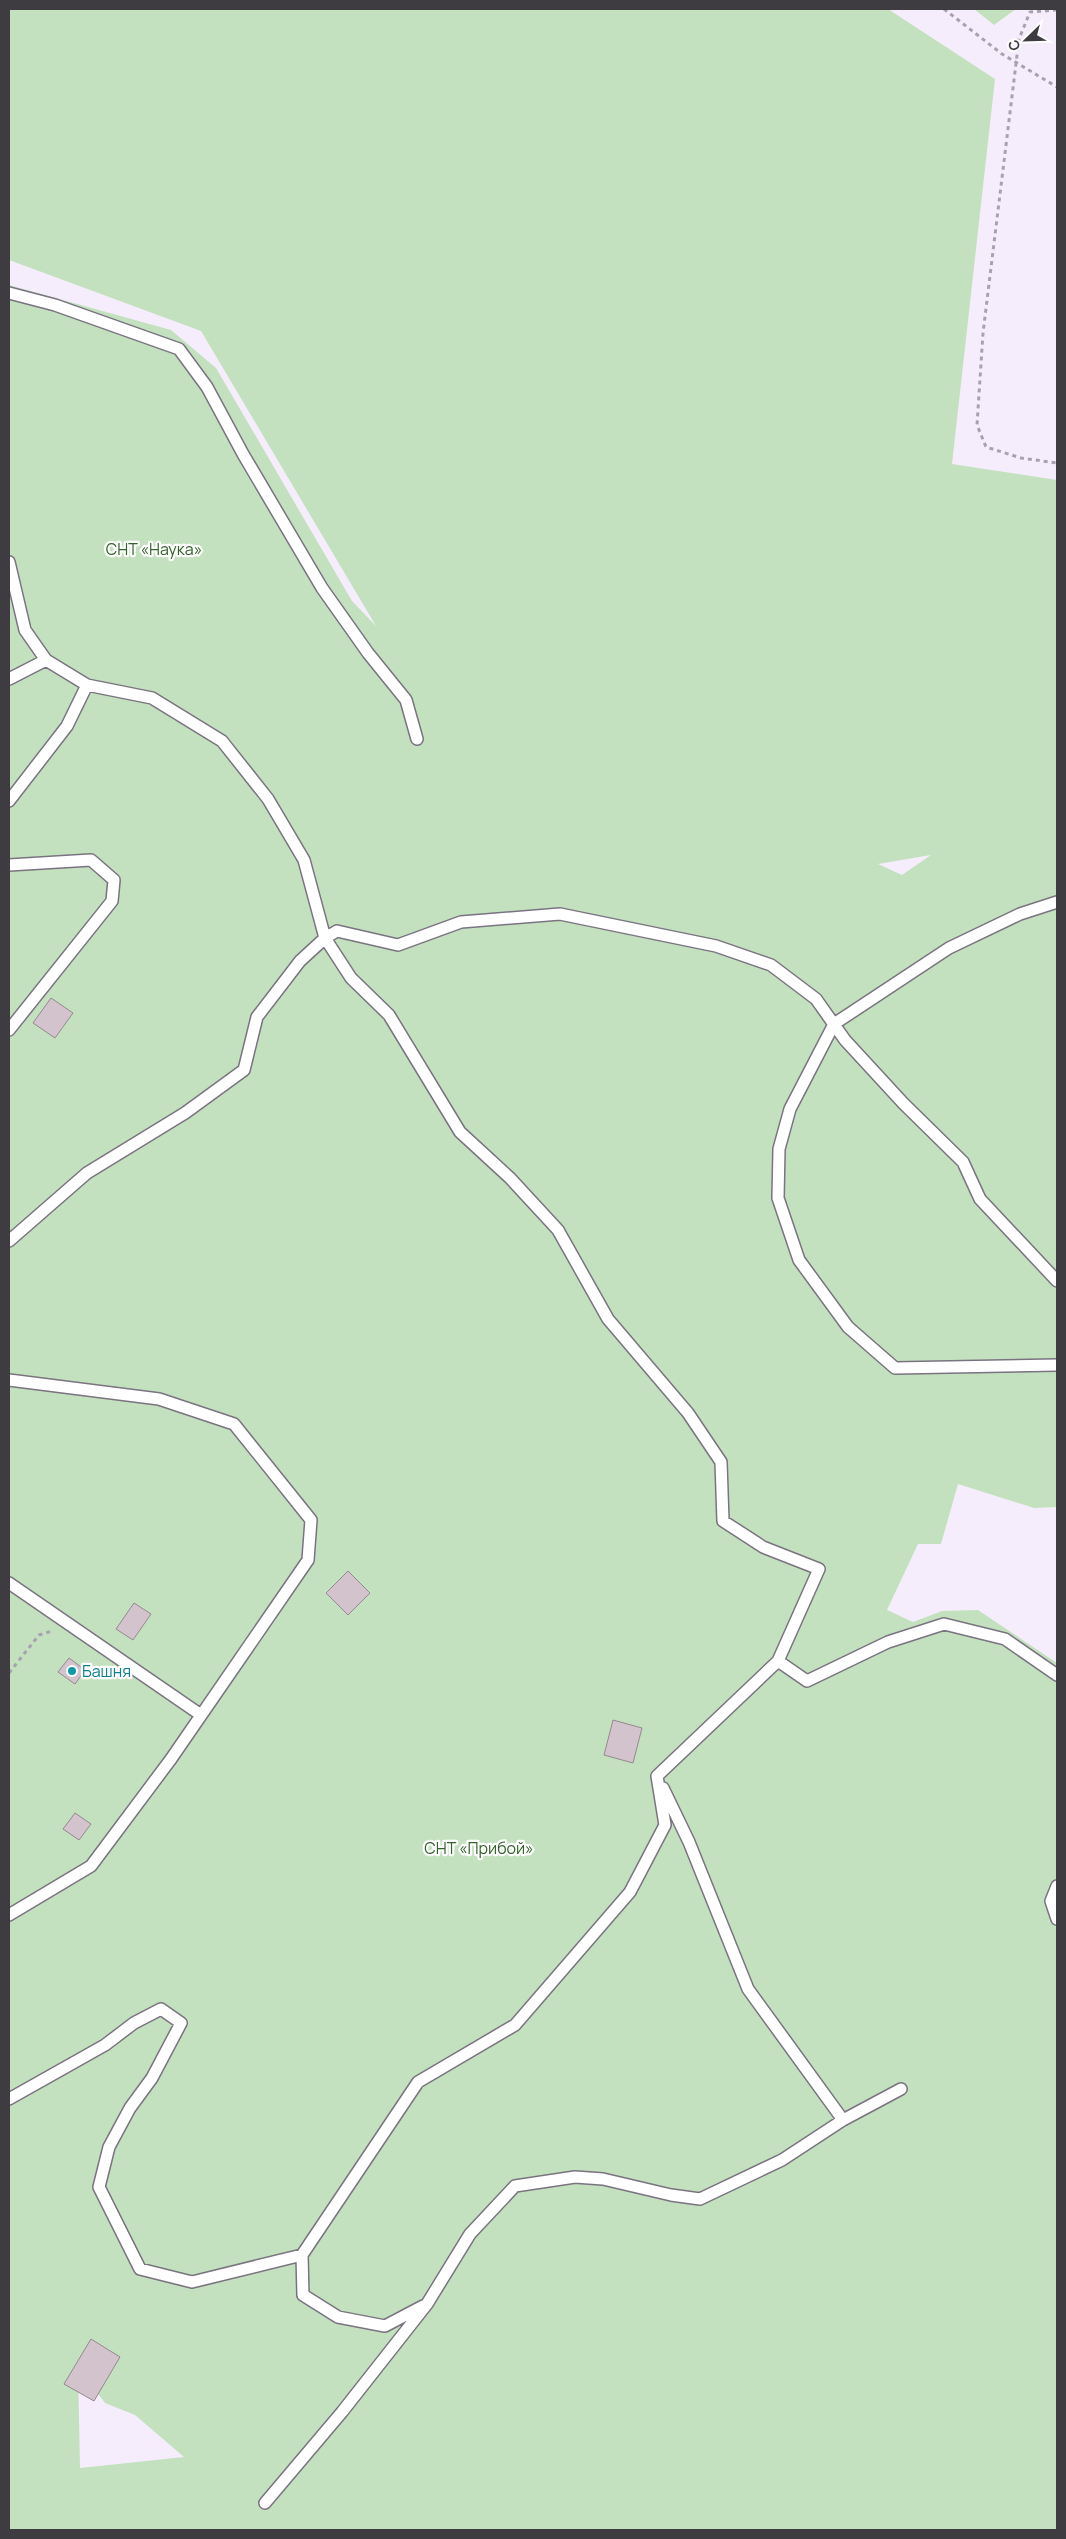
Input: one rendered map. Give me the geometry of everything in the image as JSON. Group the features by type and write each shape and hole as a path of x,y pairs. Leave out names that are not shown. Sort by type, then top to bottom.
{"lane":[{"path":"9,293 55,305 179,349 207,387 243,454 322,588 368,653 406,700 417,738"},
{"path":"9,562 25,630 46,660 87,685 152,698 222,742 268,799 304,860 325,938 351,978 389,1015 460,1132 510,1178 558,1230 608,1319 688,1413 720,1462 723,1521 763,1547 819,1569 778,1661 657,1776"},
{"path":"9,679 46,660"},
{"path":"9,801 67,726 87,685"},
{"path":"9,865 91,860 114,880 112,901 9,1030"},
{"path":"1057,902 1020,914 949,948 834,1024 790,1109 779,1149 778,1198 799,1260 848,1326 895,1368 1057,1365"},
{"path":"9,1241 87,1172 186,1113 244,1070 257,1016 300,961 325,938 337,931 398,945 461,922 560,914 716,946 771,965 816,999 845,1040 903,1103 963,1162 980,1199 1057,1281"},
{"path":"9,1380 158,1400 234,1424 311,1520 308,1560 201,1715 91,1866 9,1915"},
{"path":"9,1583 201,1715"},
{"path":"778,1661 807,1681 888,1642 944,1624 1005,1639 1057,1675"},
{"path":"657,1776 689,1842 748,1989 843,2120"},
{"path":"427,2304 385,2326 338,2317 303,2295 302,2254 418,2082 515,2025 630,1892 665,1824 657,1776"},
{"path":"1057,1886 1051,1902 1057,1919"},
{"path":"9,2099 105,2044 134,2023 162,2009 181,2023 152,2078 130,2108 109,2147 99,2187 140,2268 192,2282 302,2254"},
{"path":"265,2503 342,2412 427,2304 470,2234 515,2186 575,2177 603,2179 671,2195 700,2199 782,2160 843,2120 901,2090"}],"path":[{"path":"944,9 1016,62 1057,87"},
{"path":"1057,10 1030,12 1019,39 983,333 977,425 986,447 1020,458 1057,462"},
{"path":"9,1673 39,1635 69,1625"}],"green space":[{"name":"СНТ «Прибой»","path":"9,9 888,9 995,79 952,464 1057,480 1057,1507 1034,1508 958,1484 941,1544 918,1544 887,1610 913,1622 942,1611 978,1610 1057,1663 1057,2530 9,2530 9,285 171,330 216,368 352,601 376,626 201,331 9,260","holes":["931,855 902,875 878,864","78,2367 105,2403 135,2415 184,2457 80,2468"]},
{"path":"974,9 1016,9 994,25"}],"building":[{"path":"51,998 73,1013 55,1038 33,1023"},
{"path":"348,1571 370,1593 348,1615 326,1593"},
{"path":"134,1603 151,1614 133,1640 116,1629"},
{"name":"Башня","path":"69,1658 85,1670 75,1684 58,1672"},
{"path":"613,1720 642,1728 633,1763 604,1755"},
{"path":"75,1813 91,1824 79,1840 63,1829"},
{"path":"91,2339 120,2357 94,2401 64,2384"}],"place":[{"name":"Башня","path":"72,1671"}],"park label":[{"name":"СНТ «Наука»","path":"154,549"}]}
